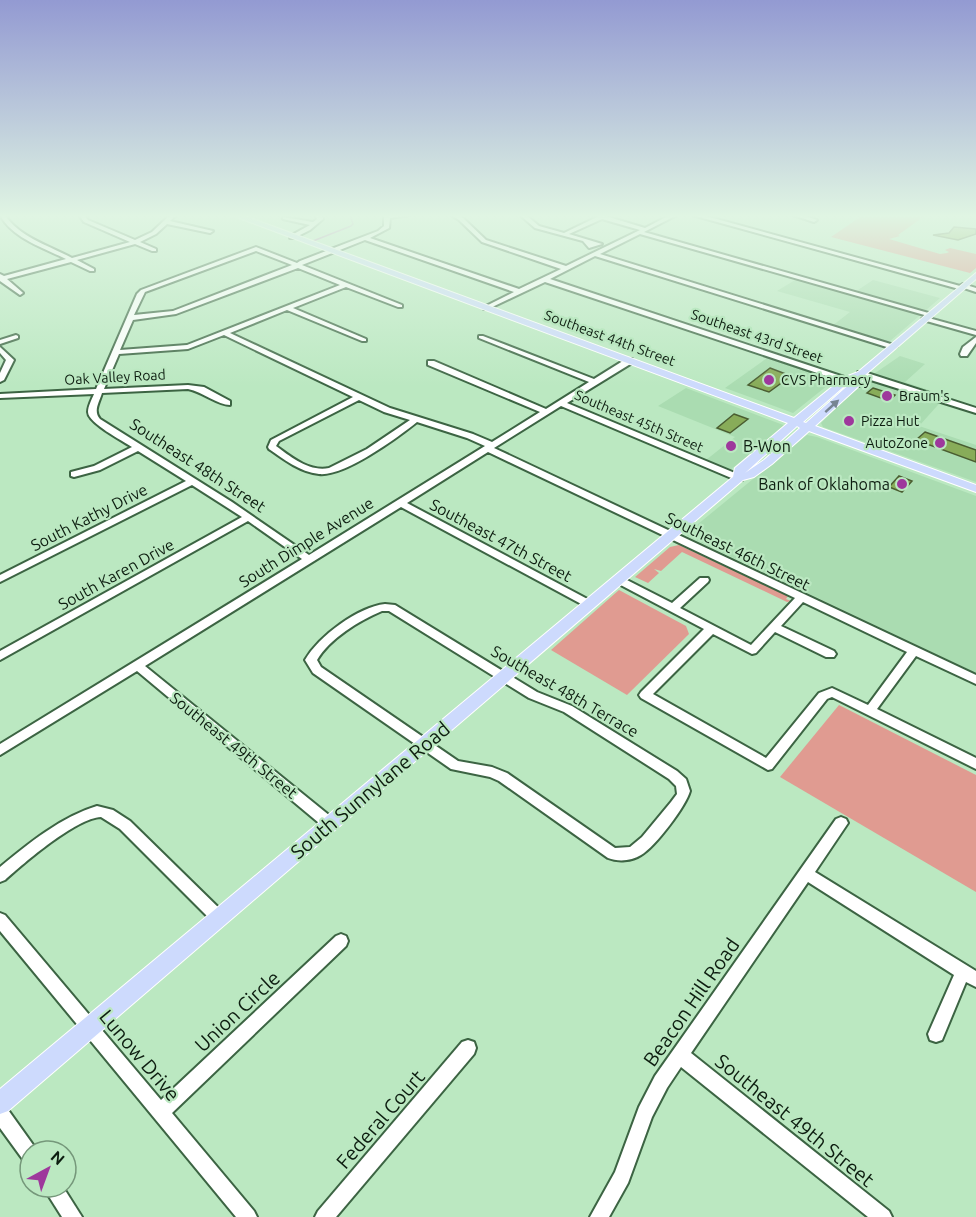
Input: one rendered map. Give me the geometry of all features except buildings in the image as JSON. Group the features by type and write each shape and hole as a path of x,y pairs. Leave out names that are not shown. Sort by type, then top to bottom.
{"main road":[{"name":"Southeast 44th Street","path":"391,272 976,489"},
{"name":"South Sunnylane Road","path":"739,478 739,470 795,423 861,374 976,275"},
{"name":"South Sunnylane Road","path":"0,1103 670,535 739,478 750,475 808,427 851,382"}],"street":[{"path":"1,278 26,272"},
{"path":"99,391 140,294 148,287 191,272"},
{"path":"130,318 174,313 284,272"},
{"path":"313,272 400,306"},
{"path":"463,272 521,292"},
{"path":"486,308 562,272"},
{"path":"652,272 893,346"},
{"path":"778,272 976,333"},
{"path":"905,272 976,290"},
{"path":"1,278 20,292"},
{"name":"Southeast 43rd Street","path":"546,280 851,382"},
{"path":"116,352 188,347 226,334 345,285"},
{"path":"288,308 364,340"},
{"name":"Southeast 46th Street","path":"226,334 387,410 470,436 670,535 976,680"},
{"path":"0,342 16,337"},
{"path":"482,337 595,382"},
{"path":"964,354 976,339"},
{"path":"0,350 10,360 0,380"},
{"name":"South Dimple Avenue","path":"0,750 138,666 307,558 629,361"},
{"path":"431,363 546,412"},
{"path":"861,374 976,411"},
{"name":"Oak Valley Road","path":"0,396 188,387 201,389 227,403"},
{"name":"Southeast 48th Street","path":"99,391 92,409 94,418 307,558"},
{"path":"359,397 272,442 275,449 312,470 328,472 399,433 416,419"},
{"name":"Southeast 45th Street","path":"562,404 739,478"},
{"path":"74,474 97,468 139,447"},
{"name":"South Kathy Drive","path":"0,579 192,481"},
{"name":"Southeast 47th Street","path":"399,502 589,604"},
{"name":"South Karen Drive","path":"0,656 247,518"},
{"path":"619,580 752,650 801,598"},
{"path":"673,608 704,580"},
{"name":"Southeast 48th Terrace","path":"391,607 504,676 533,695 568,709 682,783 684,792 679,803 638,850 625,855 613,854 503,777 492,772 455,765 317,669 311,660 321,646 367,614 379,608 391,607"},
{"path":"774,627 830,654"},
{"path":"711,629 645,695 768,765 825,694 838,694 976,763"},
{"path":"870,710 914,651"},
{"name":"Southeast 49th Street","path":"138,666 330,824"},
{"path":"0,876 67,826 98,811 111,814 126,825 219,918"},
{"name":"Beacon Hill Road","path":"599,1217 622,1177 653,1095 841,823"},
{"path":"806,874 969,976 936,1034"},
{"name":"Lunow Drive","path":"0,920 248,1217"},
{"name":"Union Circle","path":"161,1112 341,941"},
{"name":"Federal Court","path":"324,1217 468,1048"},
{"name":"Southeast 49th Street","path":"680,1055 883,1217"},
{"path":"0,1113 19,1139"},
{"path":"60,1199 73,1217"}],"shaded area":[{"path":"800,277 855,292 873,280 940,298 890,341 884,341 832,326 850,312 777,291"},
{"path":"900,356 925,364 905,382 946,396 919,426 976,445 976,482 823,427 821,423 865,380"},
{"path":"767,358 833,381 793,413 725,388"},
{"path":"686,388 786,426 730,470 706,460 735,437 658,406"},
{"path":"807,435 976,496 976,673 687,536 687,533"},
{"path":"679,545 788,596 786,599 791,601 787,602 682,552 661,571 654,569 659,573 648,583 635,577 670,547"},
{"path":"619,590 686,626 689,634 627,695 551,650"},
{"path":"839,705 976,775 976,892 780,777"}],"place":[{"name":"CVS Pharmacy","path":"769,380"},
{"name":"Braum's","path":"887,396"},
{"name":"Pizza Hut","path":"849,421"},
{"name":"AutoZone","path":"940,443"},
{"name":"B-Won","path":"731,446"},
{"name":"Bank of Oklahoma","path":"902,484"}]}
